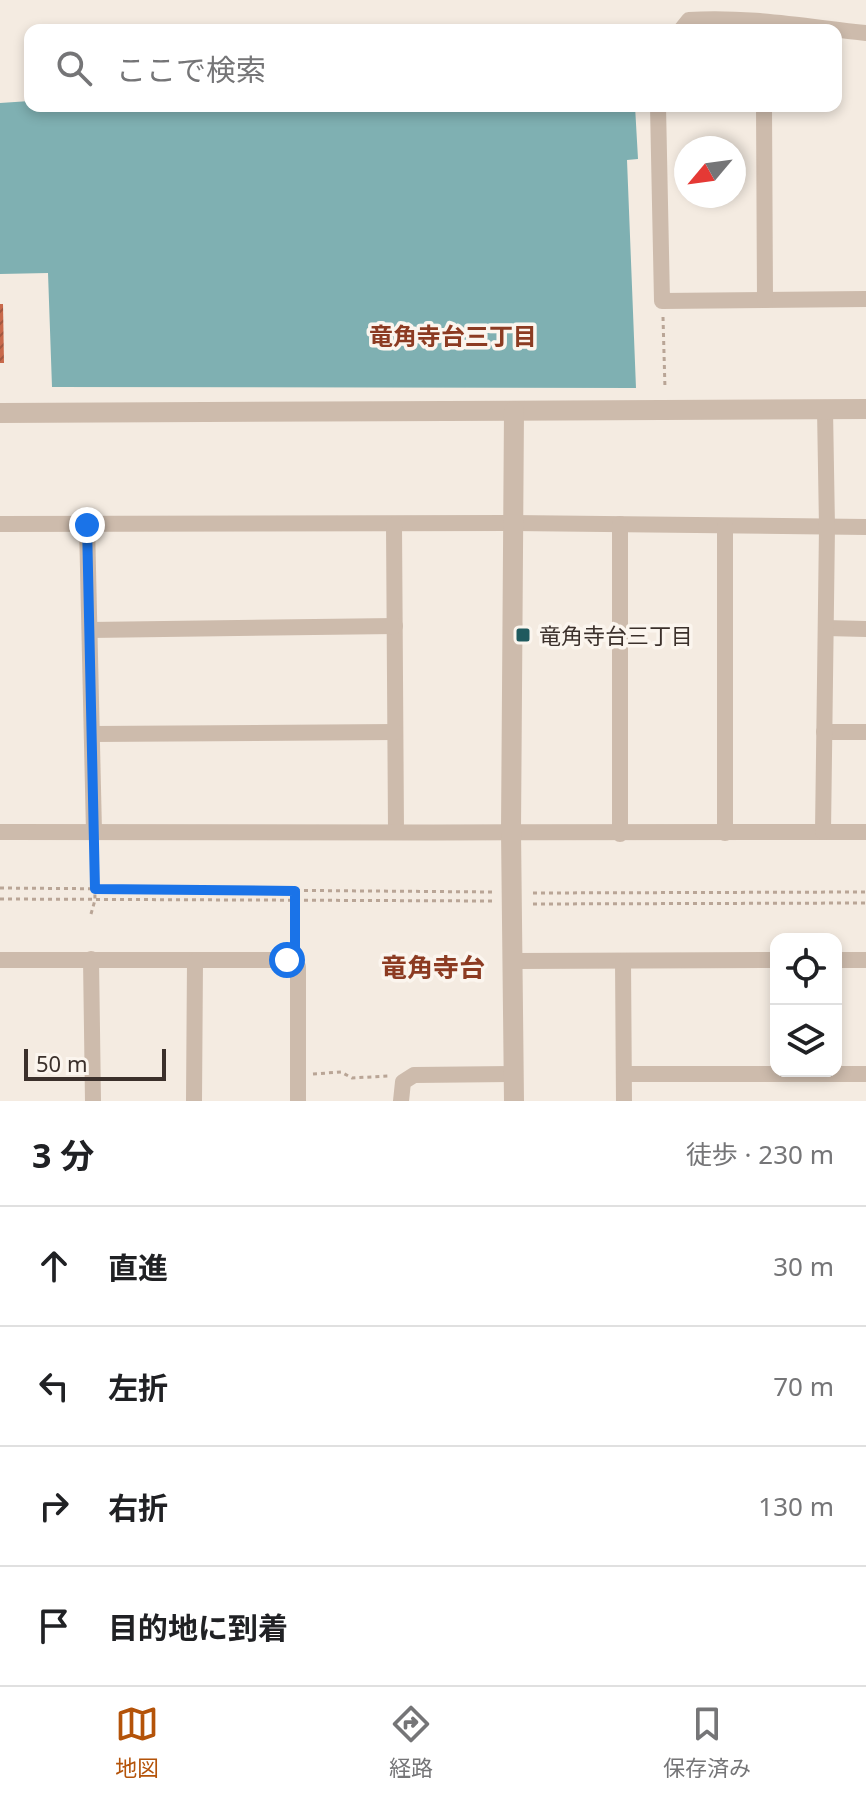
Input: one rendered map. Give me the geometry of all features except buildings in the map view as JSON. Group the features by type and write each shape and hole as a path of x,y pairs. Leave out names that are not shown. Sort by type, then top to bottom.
{"street":[{"path":"686,24 689,20 739,24"},
{"path":"842,31 866,33"},
{"path":"658,112 662,301 866,299"},
{"path":"764,112 765,300"},
{"path":"823,832 827,527 825,409"},
{"path":"0,413 866,409"},
{"path":"514,411 511,831 514,1101"},
{"path":"0,524 513,523 866,527"},
{"path":"620,524 620,834"},
{"path":"87,525 94,832"},
{"path":"394,525 396,830"},
{"path":"725,526 725,833"},
{"path":"90,630 395,626"},
{"path":"826,628 866,629"},
{"path":"93,734 395,732"},
{"path":"824,732 866,732"},
{"path":"0,832 866,832"},
{"path":"91,959 93,1101"},
{"path":"0,960 287,960 295,963 298,967 298,1101"},
{"path":"514,961 770,960"},
{"path":"842,960 866,960"},
{"path":"194,1101 195,961"},
{"path":"623,961 624,1101"},
{"path":"401,1101 403,1082 414,1075 514,1074"},
{"path":"624,1074 866,1074"}],"path":[{"path":"662,301 666,409"},
{"path":"91,914 95,900 94,832"},
{"path":"0,888 498,892"},
{"path":"295,891 295,963"},
{"path":"528,893 866,892"},
{"path":"0,899 498,901"},
{"path":"525,904 866,903"},
{"path":"298,1076 341,1072 352,1078 389,1076 403,1082"}],"water":[{"path":"24,101 24,112 635,112 638,159 627,160 636,388 52,387 48,273 0,274 0,103"}],"place":[{"name":"竜角寺台三丁目","path":"523,635"}],"district":[{"name":"竜角寺台三丁目","path":"453,335"},
{"name":"竜角寺台","path":"433,967"}],"route":[{"path":"87,525 95,889 295,891 295,963 287,960"}]}
